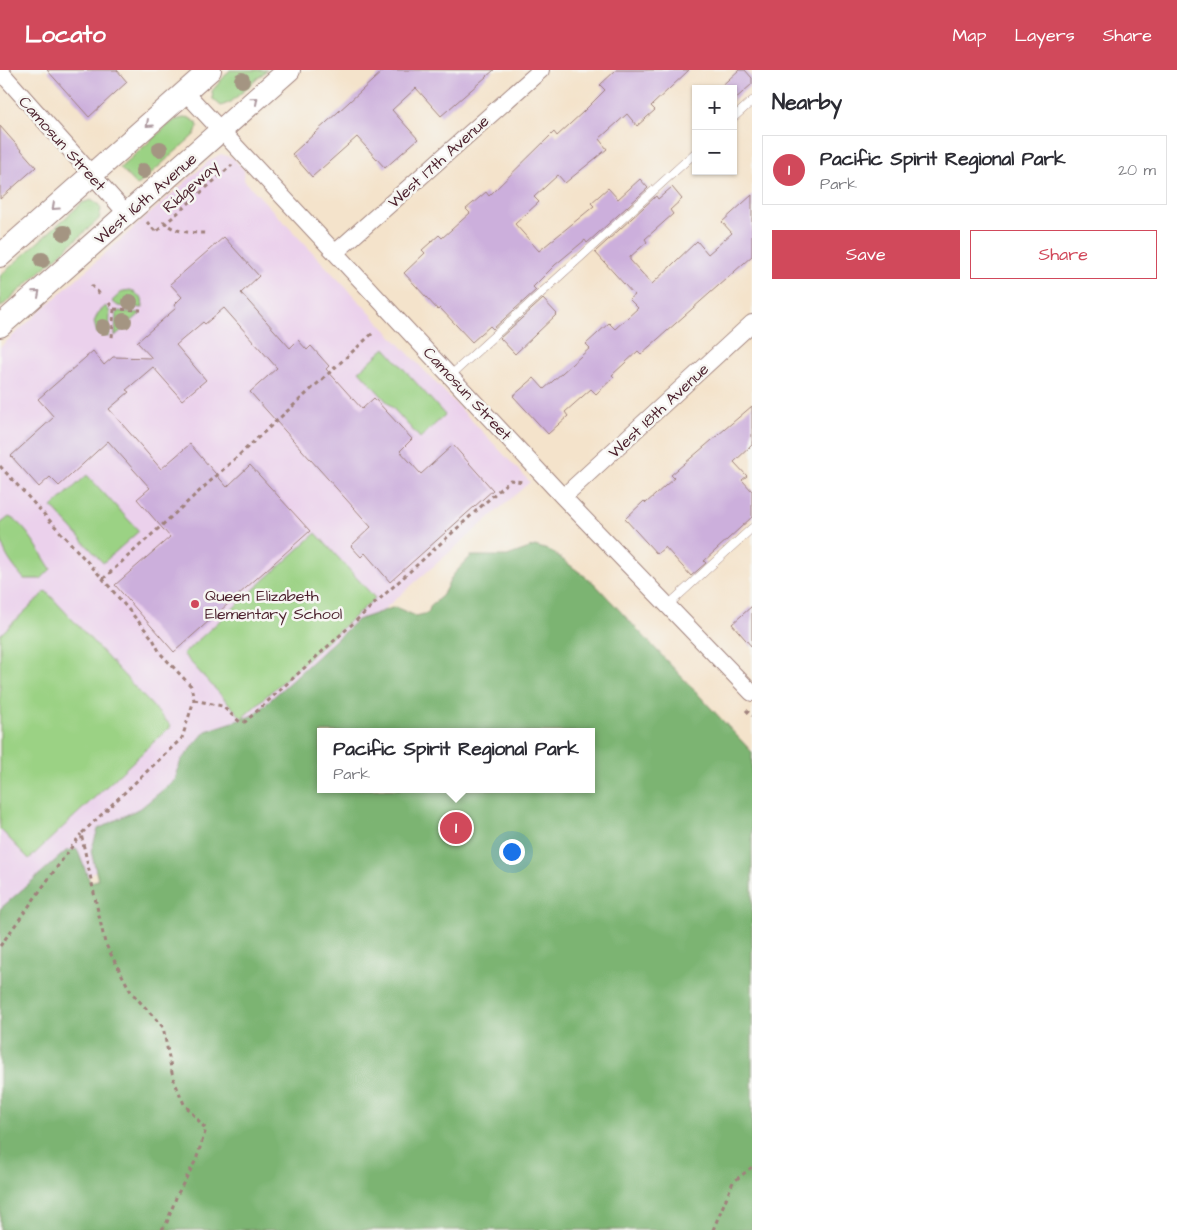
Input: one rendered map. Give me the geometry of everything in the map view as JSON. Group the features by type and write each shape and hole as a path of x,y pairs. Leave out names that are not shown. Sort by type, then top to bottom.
{"main road":[{"path":"0,256 210,70"},
{"name":"West 16th Avenue","path":"0,326 289,70"}],"street":[{"name":"West 17th Avenue","path":"336,252 540,70"},
{"name":"Camosun Street","path":"0,71 126,214"},
{"name":"Camosun Street","path":"185,92 452,375 563,497 752,693"},
{"name":"West 18th Avenue","path":"563,497 752,323"}],"lane":[{"path":"737,114 752,101"},
{"path":"452,375 692,156"},
{"path":"667,606 752,528"}],"path":[{"name":"Ridgeway","path":"126,214 144,219 156,232 164,222 244,154"},
{"path":"164,222 183,231 208,233"},
{"path":"91,285 102,296"},
{"path":"109,302 114,308 112,338"},
{"path":"114,308 142,310"},
{"path":"103,579 374,332"},
{"path":"0,466 103,579 152,639 160,653 191,686 194,700 182,738 81,834 0,946"},
{"path":"194,700 222,706 240,722 245,722 510,480"},
{"path":"81,834 105,944 131,992 163,1027 174,1078 184,1104 206,1129 196,1160 177,1195 166,1225 161,1230"},
{"path":"714,1230 733,1182 752,1167"},
{"path":"166,1225 168,1230"}],"shaded area":[{"name":"Queen Elizabeth Elementary School","path":"221,154 233,158 244,170 244,180 530,482 249,727 0,959 0,347 210,160"}],"green space":[{"path":"230,70 267,70 231,102 221,106 213,99 212,91"},
{"path":"188,117 197,123 198,127 194,135 137,186 120,168 175,120"},
{"path":"91,200 99,205 101,209 99,219 0,308 0,276 82,203"},
{"path":"131,290 142,298 143,308 118,306 112,301 123,291"},
{"path":"106,306 110,312 109,337 97,333 94,322 98,313"},
{"path":"118,311 141,313 115,336 116,313"},
{"path":"385,348 445,415 420,438 359,371"},
{"path":"87,475 139,531 103,563 52,507"},
{"path":"9,517 15,520 27,532 51,569 41,579 24,579 6,554 0,533 0,524"},
{"path":"316,533 375,598 242,718 183,654"},
{"path":"535,546 551,551 594,583 752,752 752,1230 0,1230 0,909 66,851 77,849 90,882 98,880 91,851 98,829 142,807 175,780 181,760 206,731 254,715 357,620 395,607 416,616 428,613 431,605 442,596 453,575 471,556 507,556"},
{"path":"46,591 171,726 29,859 0,829 0,635"}],"building":[{"path":"47,70 117,70 127,82 89,117"},
{"path":"384,70 494,70 441,116 416,88 392,110 418,139 385,168 357,137 312,177 292,154"},
{"path":"616,70 689,70 651,106 655,110 637,126 627,114 599,139 607,149 565,183 558,175 534,197 539,202 515,224 539,251 594,206 591,203 608,188 618,199 640,179 648,188 587,243 585,240 555,265 533,287 536,290 493,329 490,326 472,342 440,308 438,310 404,273 425,253 422,250 439,235 442,238 470,213 466,209 486,192 489,196 554,132 557,136 583,112 605,90 600,85"},
{"path":"739,70 745,70 752,78 752,84 737,97 737,85 722,85"},
{"path":"0,126 36,167 0,199"},
{"path":"672,187 682,199 670,210 673,214 645,239 647,242 630,257 630,260 652,284 697,241 708,254 732,233 722,222 752,195 752,256 641,354 638,351 612,375 614,377 596,394 591,389 565,412 568,416 548,434 513,396 534,378 544,389 590,348 586,344 609,323 615,329 638,308 629,299 634,295 595,252 656,196 658,199"},
{"path":"224,237 259,276 241,293 290,348 298,340 307,350 311,346 329,366 326,369 362,409 374,398 412,439 400,451 421,474 453,445 493,490 390,582 365,553 361,557 351,546 371,527 250,392 277,368 224,308 205,324 203,322 176,345 206,380 182,400 153,367 126,390 129,392 109,409 161,469 190,444 227,487 250,465 310,531 174,652 115,585 170,537 137,499 150,488 108,441 59,486 50,477 39,487 11,456 54,417 38,399 93,351 104,365 113,357 152,358 137,342 176,308 174,305 182,297 170,284"},
{"path":"543,299 557,314 515,354 500,338"},
{"path":"752,406 752,445 734,462 747,476 742,480 752,491 752,517 704,561 706,563 691,576 665,547 657,554 625,519 644,501 646,503 674,478 671,475"},
{"path":"752,606 752,647 732,624"}],"place":[{"name":"Queen Elizabeth Elementary School","path":"195,604"},
{"name":"Pacific Spirit Regional Park","path":"456,828"}]}
